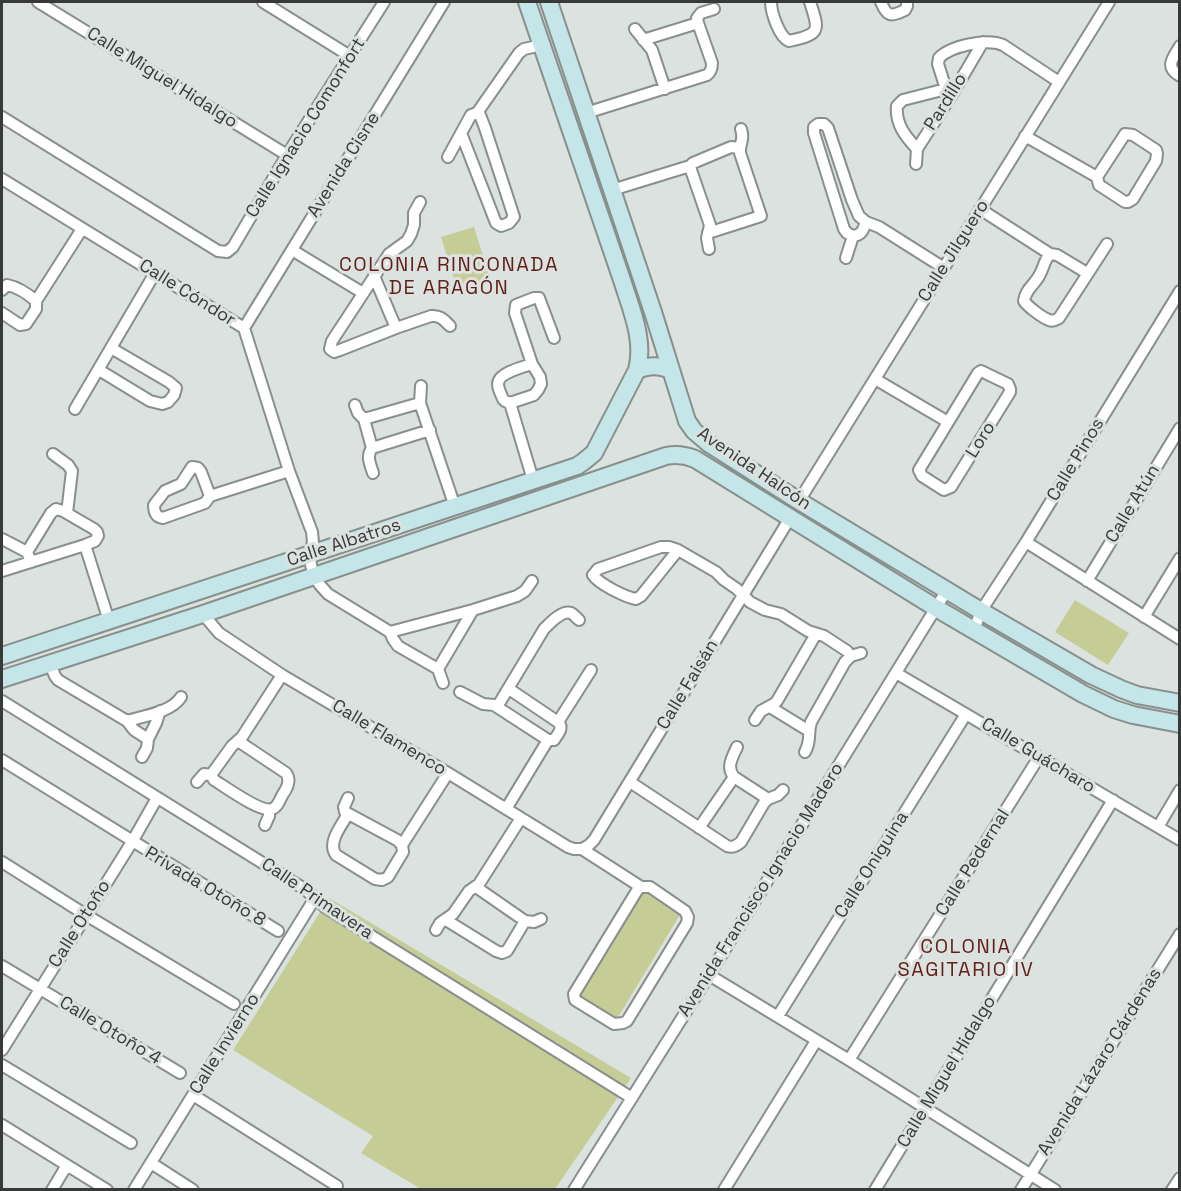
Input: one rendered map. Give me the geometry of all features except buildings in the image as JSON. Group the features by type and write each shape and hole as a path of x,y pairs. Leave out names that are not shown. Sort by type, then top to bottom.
{"street":[{"name":"Calle Miguel Hidalgo","path":"38,2 287,155"},
{"path":"263,2 351,56"},
{"name":"Calle Ignacio Comonfort","path":"2,117 218,251 227,252 233,246 287,155 384,2"},
{"name":"Avenida Cisne","path":"244,328 444,2"},
{"path":"527,2 633,314 640,348 637,370"},
{"name":"Avenida Halcón","path":"549,2 687,421 694,431 708,443 800,501 1091,675 1137,695 1179,703"},
{"path":"771,2 771,8 782,36 789,41 811,34 815,30 817,24 810,2"},
{"path":"881,2 885,11 893,15 903,12 907,5"},
{"name":"Calle Jilguero","path":"800,501 1109,2"},
{"path":"586,113 707,75 712,70 712,63 698,18 699,15 714,9"},
{"path":"644,40 698,23"},
{"path":"634,29 652,50 665,89"},
{"name":"Pardillo","path":"916,164 917,149 950,91 983,42"},
{"path":"917,149 901,130 896,114 897,106 903,100 950,91 938,64 941,55 973,43 997,42 1059,82"},
{"path":"448,158 471,115 477,113 519,53 524,49 542,45"},
{"path":"1179,46 1171,60 1170,68 1179,76"},
{"path":"461,133 496,223 501,226 509,223 514,219 513,214 485,128 477,113"},
{"path":"866,222 859,235 853,236 844,229 814,133 814,127 818,124 824,124 828,128 859,216 944,268"},
{"path":"708,233 761,216 740,153 743,136 741,129"},
{"path":"1025,136 1097,177 1099,185 1121,201 1128,202 1133,199 1156,161 1156,150 1127,133 1097,177"},
{"path":"612,190 690,165 731,147 740,148"},
{"path":"690,165 711,225 707,238 709,249"},
{"name":"Calle Cóndor","path":"2,179 244,328 289,471 312,532 313,542 310,554 314,576"},
{"path":"420,202 414,213 411,234 406,241 389,254 330,347 332,351 340,350 436,315 450,326"},
{"path":"980,209 1050,254 1057,255 1088,273"},
{"path":"2,313 20,325 28,322 36,309 36,301 82,229"},
{"path":"846,258 853,236"},
{"path":"1050,254 1045,260 1040,275 1026,292 1024,301 1027,306 1050,321 1055,321 1107,244"},
{"path":"292,250 363,293"},
{"path":"75,410 155,273"},
{"path":"374,276 396,328"},
{"path":"2,290 10,285 36,301"},
{"name":"Calle Pinos","path":"974,630 981,611 1026,542 1179,291"},
{"path":"532,364 504,374 498,379 498,386 505,401 510,403 534,395 541,381 532,364 515,313 516,305 539,298 554,338"},
{"path":"99,370 150,401 162,404 168,402 174,395 175,386 169,381 111,348"},
{"path":"637,370 657,366 671,370"},
{"name":"Calle Albatros","path":"2,656 455,507 584,462 594,453 637,370"},
{"name":"Loro","path":"981,371 1008,384 1009,394 951,487 944,490 919,472 948,422 981,371"},
{"path":"875,379 948,422"},
{"path":"421,386 420,403 455,507"},
{"path":"364,419 420,403"},
{"path":"510,403 533,480"},
{"path":"355,405 358,413 364,419 372,448"},
{"path":"676,455 687,438 687,421"},
{"name":"Calle Atún","path":"1087,581 1179,428"},
{"path":"373,473 368,458 372,448 430,430"},
{"path":"597,447 602,461 609,468 618,472"},
{"path":"53,454 72,469 67,513"},
{"name":"Avenida Halcón","path":"676,455 694,459 936,608 1101,704 1133,716 1179,724"},
{"name":"Calle Albatros","path":"2,679 203,614 666,456 676,455"},
{"path":"210,496 199,469 192,467 181,484 163,493 154,505 155,512 157,516 163,518 205,503 210,496 289,471"},
{"path":"2,571 29,557 95,541 98,536 97,532 59,509 53,510 29,557"},
{"name":"Calle Faisán","path":"582,849 594,840 790,518"},
{"path":"2,539 29,557"},
{"path":"1026,542 1179,639"},
{"path":"85,544 109,621"},
{"path":"678,550 641,596 636,599 628,597 592,575 598,569 662,547 669,547 678,550 719,574 759,608 781,614 808,631 824,636 856,655 845,662 811,722 810,740 805,752"},
{"path":"1144,617 1179,558"},
{"path":"314,576 328,594 390,632 398,646 438,669 443,683"},
{"path":"390,632 517,596 525,591 532,581"},
{"name":"Avenida Francisco Ignacio Madero","path":"574,1190 947,590"},
{"path":"438,669 473,610"},
{"path":"498,707 539,636 549,624 568,613 573,614 579,620"},
{"name":"Calle Flamenco","path":"203,614 219,633 282,675 568,847 582,849 641,887 650,887 685,910 688,920 627,1021 614,1024 575,1000 574,994 641,887"},
{"path":"755,720 761,711 770,707 777,700 816,634"},
{"path":"51,664 58,680 128,721 131,728 148,739"},
{"path":"558,722 591,670"},
{"name":"Calle Guácharo","path":"896,673 1179,840"},
{"path":"211,775 232,746 242,737 282,675"},
{"path":"460,692 483,704 498,707 548,740 554,740 561,727 558,722 509,689"},
{"path":"128,721 174,705 181,697"},
{"name":"Calle Primavera","path":"2,701 306,890 325,907 632,1098"},
{"path":"770,707 809,731"},
{"path":"142,758 160,711"},
{"name":"Calle Oniguina","path":"778,1016 966,714"},
{"path":"506,809 548,740"},
{"path":"211,775 214,780 260,808 269,810 276,806 286,789 288,776 238,741"},
{"path":"737,747 729,764 730,772 768,799"},
{"name":"Calle Pedernal","path":"849,1060 1039,757"},
{"name":"Privada Otoño 8","path":"2,760 278,932"},
{"path":"402,845 448,773"},
{"path":"197,782 204,774 211,775"},
{"path":"699,828 734,777"},
{"path":"630,782 727,846 734,847 741,842 764,803 783,790"},
{"path":"1158,827 1179,790"},
{"name":"Calle Otoño","path":"2,1050 157,798"},
{"path":"348,798 344,810 348,814 397,840 402,845 403,852 388,877 382,880 375,879 333,852 334,838 348,814"},
{"name":"Calle Miguel Hidalgo","path":"875,1190 1113,800"},
{"path":"265,825 269,810"},
{"path":"436,930 440,923 453,914 466,895 476,888 521,818"},
{"path":"2,862 234,1004"},
{"path":"476,888 525,921 534,922 541,919"},
{"name":"Calle Invierno","path":"134,1190 315,898"},
{"path":"446,920 502,953 507,951 525,921"},
{"name":"Avenida Lázaro Cárdenas","path":"1021,1190 1179,934"},
{"name":"Calle Otoño 4","path":"2,966 180,1073"},
{"path":"709,975 1055,1190"},
{"path":"724,1190 816,1041"},
{"path":"2,1065 131,1143"},
{"path":"193,1095 338,1186"},
{"path":"2,1125 107,1190"},
{"path":"151,1163 194,1190"},
{"path":"52,1190 67,1165"},
{"path":"1172,1190 1179,1178"}],"green space":[{"path":"474,227 491,282 458,292 441,237"},
{"path":"1075,600 1129,633 1108,665 1055,632"},
{"path":"639,888 681,913 617,1019 576,994"},
{"path":"329,898 631,1078 555,1189 421,1189 361,1153 373,1136 233,1050"}],"district":[{"name":"COLONIA RINCONADA DE ARAGÓN","path":"449,278"},
{"name":"COLONIA SAGITARIO IV","path":"966,960"}]}
